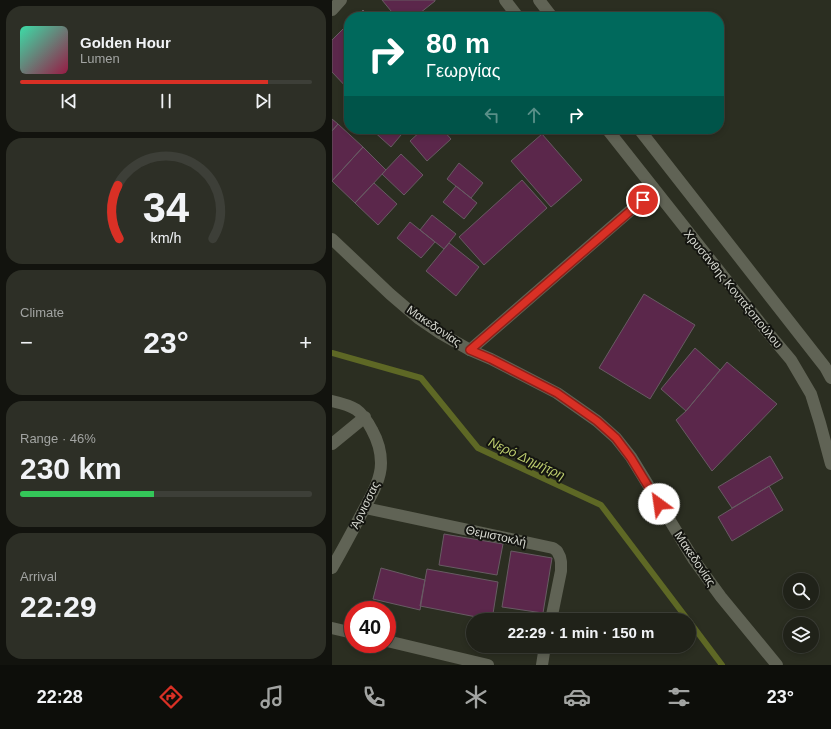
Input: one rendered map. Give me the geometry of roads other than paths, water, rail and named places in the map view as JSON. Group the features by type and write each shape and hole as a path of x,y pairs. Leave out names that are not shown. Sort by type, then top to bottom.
{"street":[{"path":"332,10 341,0"},
{"path":"505,0 514,12"},
{"path":"539,0 548,12"},
{"name":"Χρυσάνθης Κονταξοπούλου","path":"610,134 791,360 811,394 831,464"},
{"name":"Χρυσάνθης Κονταξοπούλου","path":"643,134 821,362 831,378"},
{"path":"470,350 654,190"},
{"name":"Μακεδονίας","path":"332,239 390,294 418,318 440,333 470,350 491,359 557,393 597,421 616,438 631,458 694,560 721,597 778,665"},
{"path":"332,401 349,405 361,412 365,417 332,444"},
{"name":"Άρνισσας","path":"332,568 365,508 379,476 381,458 374,435 365,417"},
{"name":"Θεμιστοκλή","path":"365,508 553,548 557,551 562,562 552,613"},
{"path":"332,628 344,631"},
{"path":"396,643 488,665"},
{"path":"542,665 544,653"}],"waterway":[{"name":"Νερό Δημήτρη","path":"332,353 421,378 478,448 601,505 683,613"},
{"name":"Νερό Δημήτρη","path":"696,630 722,665"}]}
